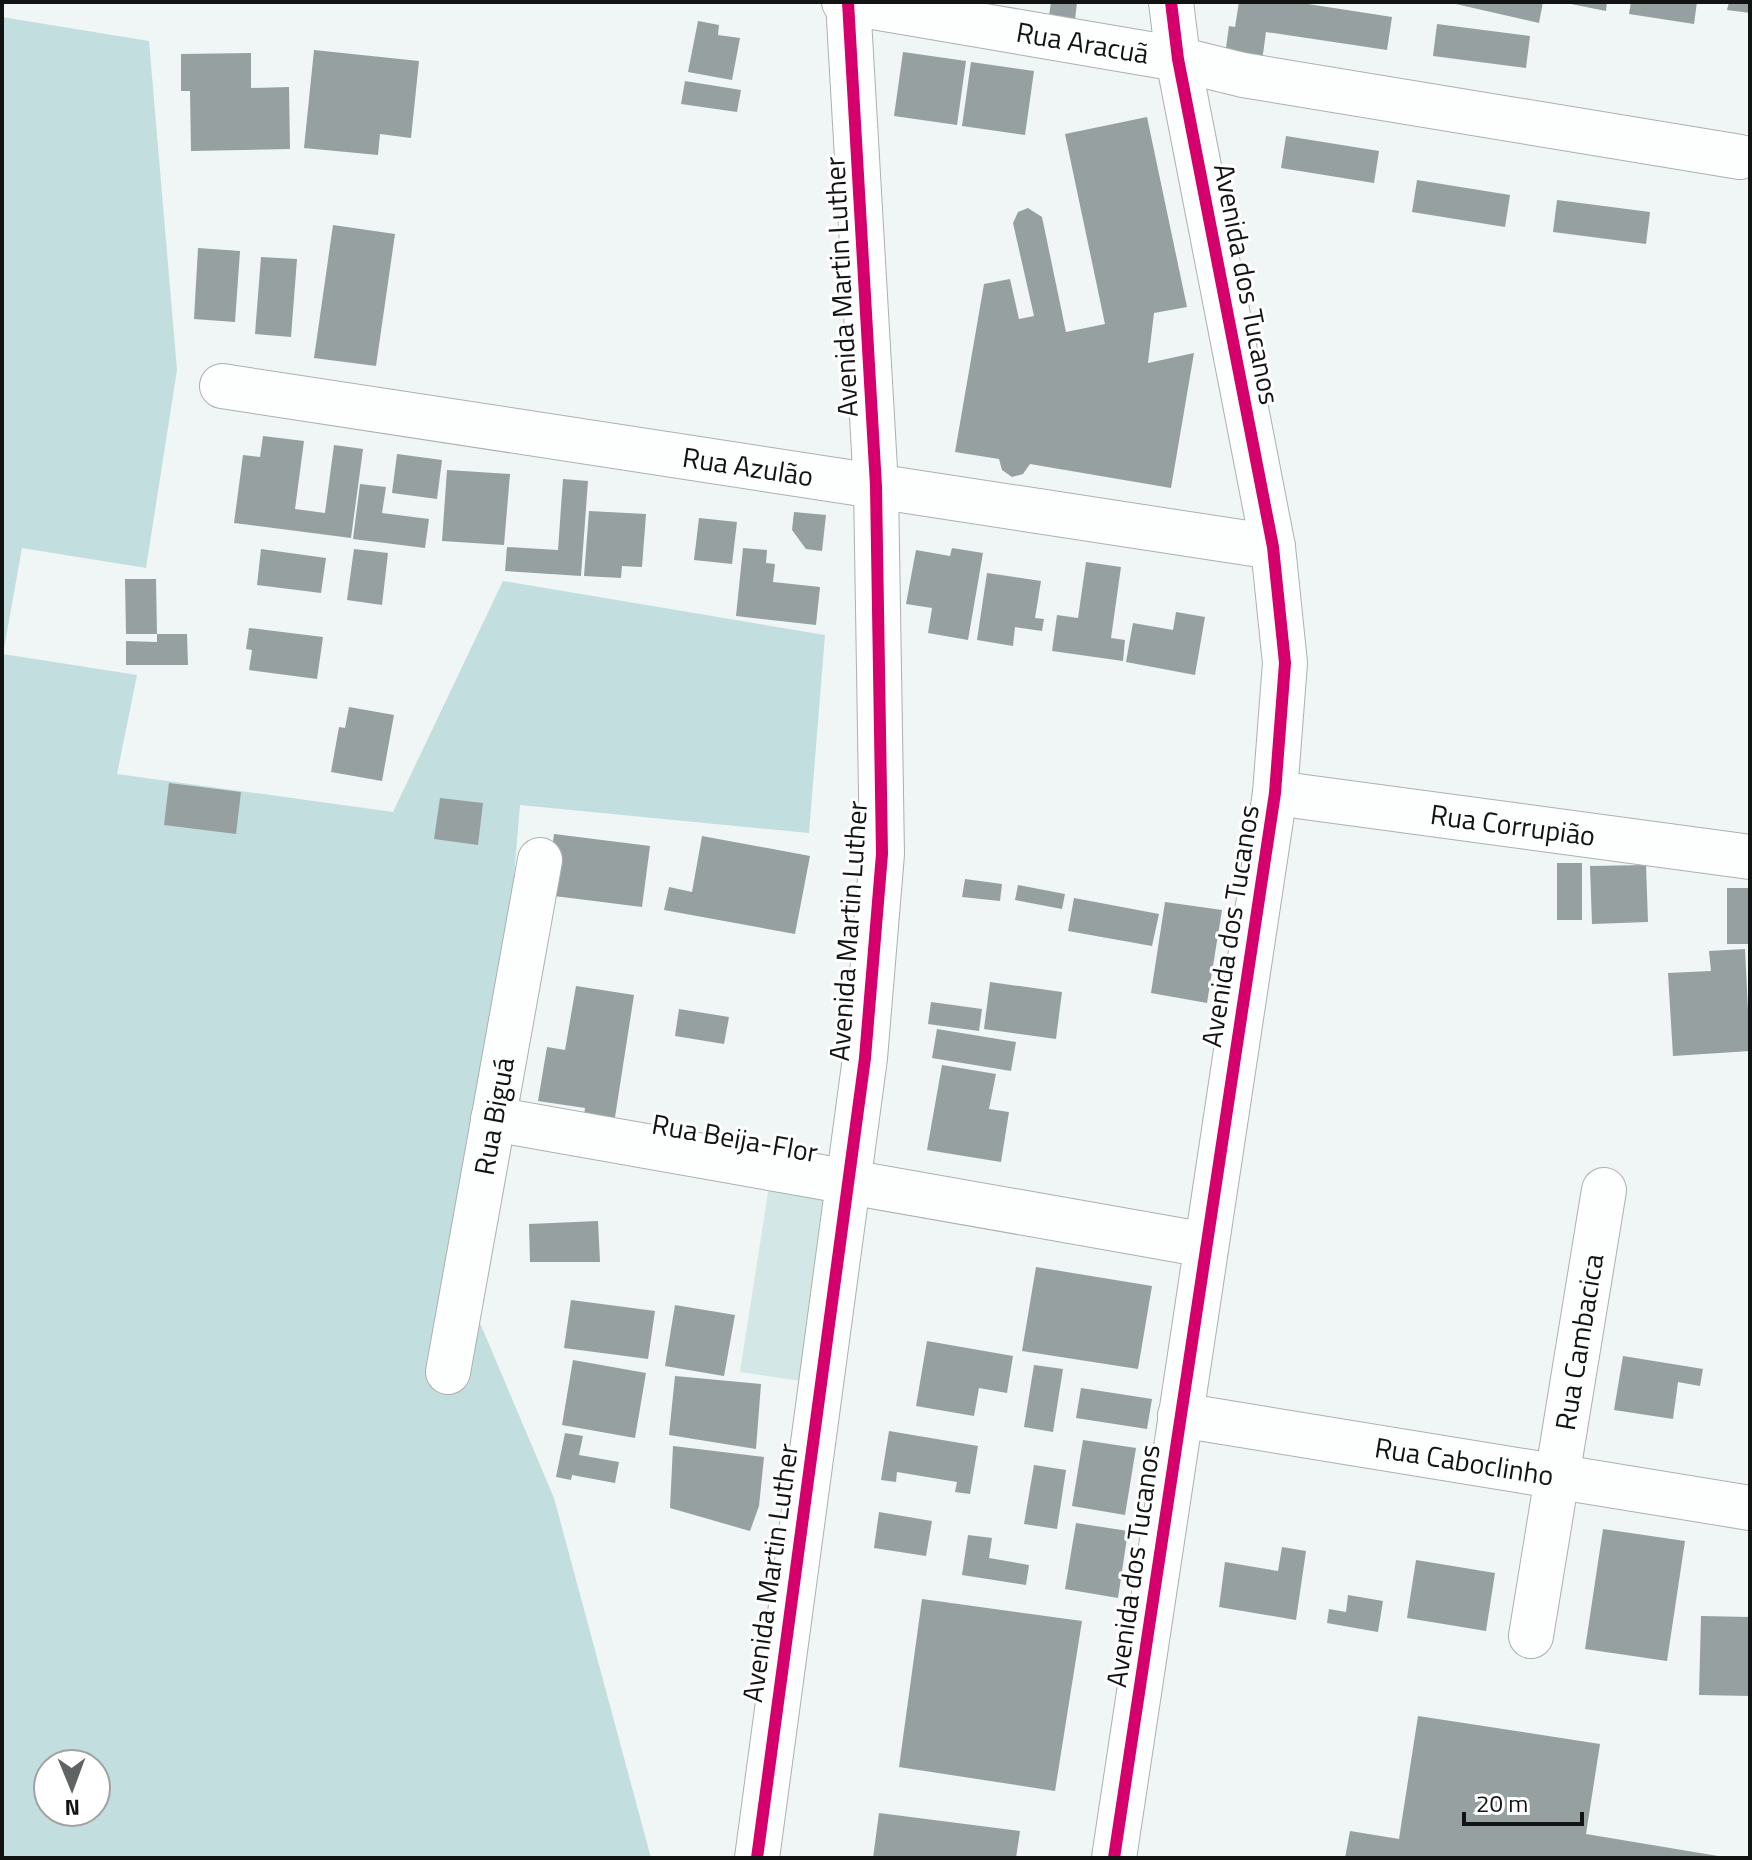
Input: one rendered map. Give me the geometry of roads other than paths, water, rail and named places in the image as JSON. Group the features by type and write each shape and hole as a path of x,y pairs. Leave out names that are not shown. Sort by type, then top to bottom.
{"street":[{"name":"Rua Aracuã","path":"847,2 1178,59 1243,75 1740,157"},
{"name":"Avenida Martin Luther","path":"757,1858 865,1058 882,854 876,486 847,2"},
{"name":"Avenida dos Tucanos","path":"1114,1858 1275,793 1285,663 1273,547 1178,59 1171,2"},
{"name":"Rua Azulão","path":"222,386 1273,547"},
{"name":"Rua Corrupião","path":"1275,793 1750,857"},
{"name":"Rua Biguá","path":"448,1372 540,860"},
{"name":"Rua Beija-Flor","path":"493,1119 1206,1245"},
{"name":"Rua Cambacica","path":"1531,1636 1604,1190"},
{"name":"Rua Caboclinho","path":"1180,1415 1750,1508"}]}
